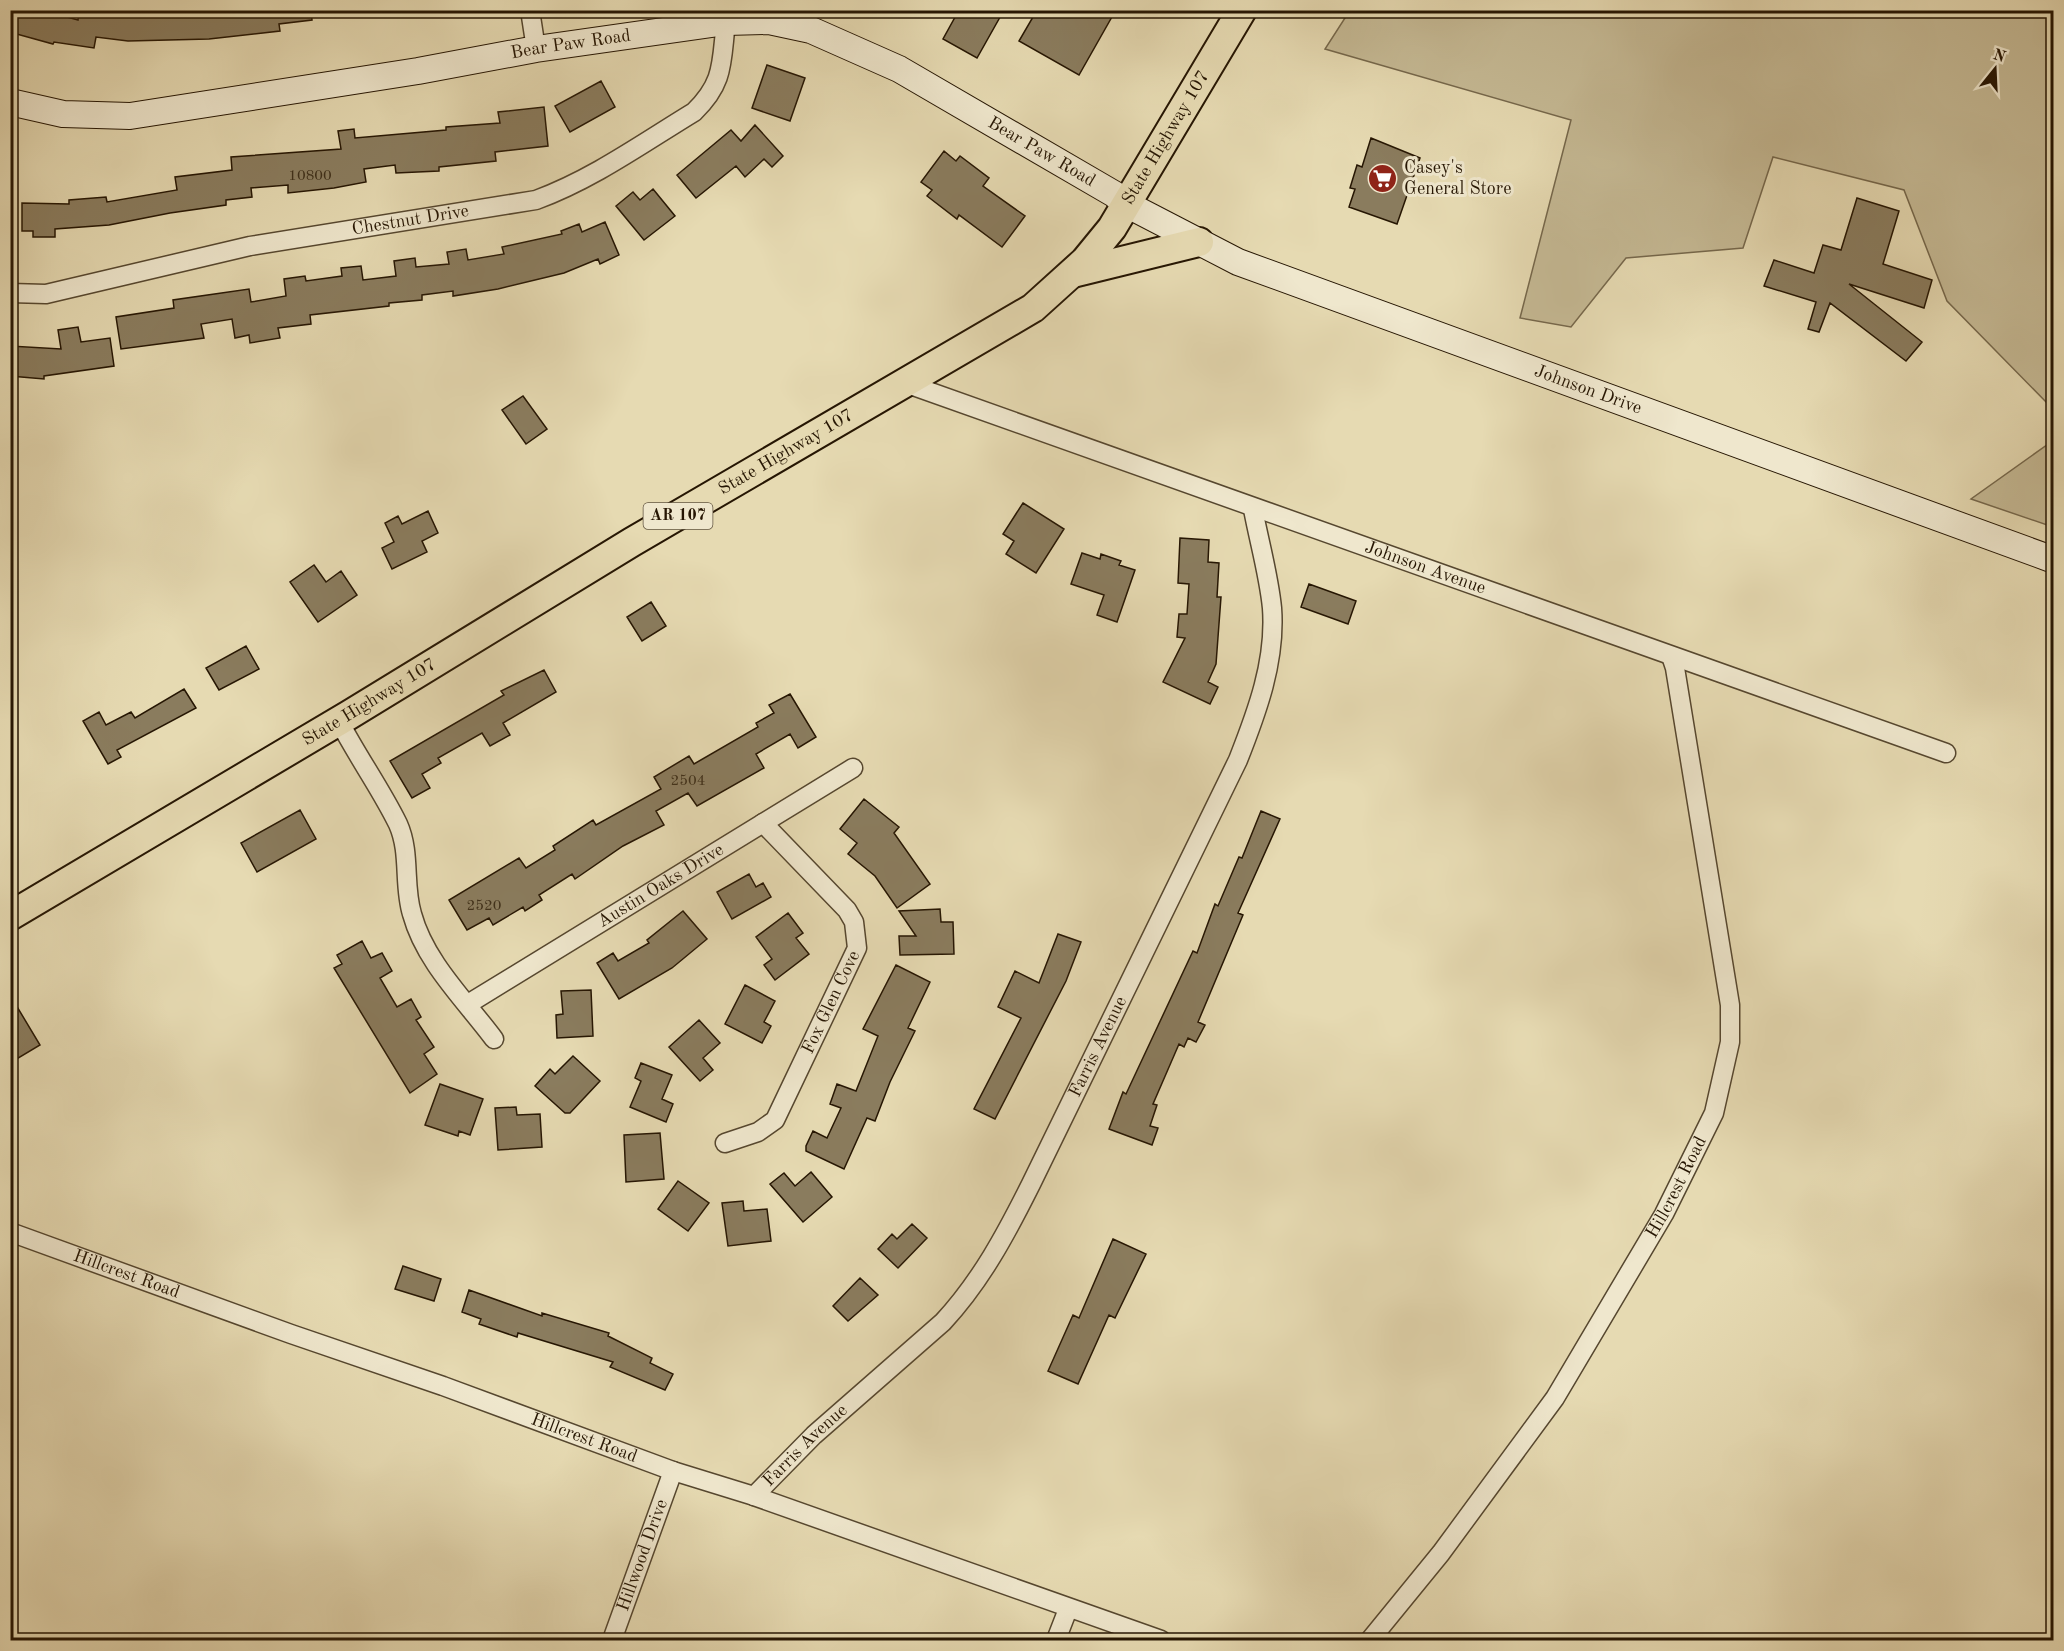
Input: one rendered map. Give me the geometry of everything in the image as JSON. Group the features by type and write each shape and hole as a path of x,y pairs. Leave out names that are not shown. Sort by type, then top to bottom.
{"main road":[{"name":"State Highway 107","path":"10,916 339,721 480,633 1033,308 1073,273 1112,228 1128,205 1242,10"},
{"path":"1073,273 1199,242"}],"street":[{"path":"530,10 536,49"},
{"name":"Bear Paw Road","path":"10,102 63,114 130,116 418,71 536,49 726,22 769,21 790,24 859,49 909,74 1114,194 1128,205"},
{"name":"Chestnut Drive","path":"10,294 46,294 250,246 536,200 585,178 694,112 709,97 719,79 726,22"},
{"name":"Johnson Drive","path":"1128,205 1238,262 2054,560"},
{"name":"Johnson Avenue","path":"905,384 1946,753"},
{"name":"Farris Avenue","path":"754,1496 814,1435 943,1322 961,1303 998,1249 1238,760 1260,703 1269,656 1272,609 1253,509"},
{"name":"Hillcrest Road","path":"1371,1641 1441,1553 1555,1398 1664,1215 1714,1113 1730,1042 1729,996 1700,807 1676,668 1671,656"},
{"path":"339,721 398,825 405,848 411,913 424,943 441,970 494,1039"},
{"name":"Austin Oaks Drive","path":"468,1004 854,768"},
{"name":"Fox Glen Cove","path":"725,1143 746,1138 775,1120 857,948 854,922 847,910 763,824"},
{"name":"Hillcrest Road","path":"10,1232 291,1334 433,1382 673,1471 754,1496 1161,1641"},
{"name":"Hillwood Drive","path":"612,1641 673,1471"},
{"path":"1056,1641 1068,1609"}],"shaded area":[{"path":"1332,11 2053,11 2053,527 1971,499 2051,442 2049,405 1947,301 1904,190 1773,157 1743,248 1626,258 1571,327 1520,318 1571,120 1325,49 1345,18"}],"building":[{"path":"19,10 42,10 78,20 79,10 311,10 312,20 279,24 280,31 209,39 128,41 96,37 94,48 54,42 53,44 13,33"},
{"path":"959,10 1004,10 977,58 943,39"},
{"path":"1037,10 1105,10 1113,15 1079,75 1019,41"},
{"path":"767,65 805,78 790,121 752,108"},
{"path":"601,81 615,107 570,132 555,106"},
{"path":"544,107 548,146 495,152 496,161 439,167 439,171 396,173 395,165 364,169 366,182 334,188 288,193 288,185 251,188 252,197 226,200 226,205 109,225 55,229 55,237 33,237 33,231 22,231 22,203 69,204 69,200 106,197 107,202 177,190 175,177 232,170 231,157 341,149 338,131 354,129 355,138 446,130 446,127 500,123 498,112"},
{"path":"755,125 783,156 772,167 764,159 745,177 736,166 696,198 677,175 731,130 741,141"},
{"name":"Casey's General Store","path":"1371,138 1420,158 1397,224 1349,207 1355,189 1350,188 1357,165 1362,167"},
{"path":"944,151 956,161 960,156 989,178 983,186 1025,216 1002,247 959,215 957,219 927,196 932,190 921,182"},
{"path":"653,189 675,216 644,240 616,206 633,192 640,200"},
{"path":"1857,198 1899,211 1883,264 1932,280 1924,308 1849,284 1922,342 1906,361 1830,303 1819,332 1808,329 1816,302 1764,286 1774,260 1814,273 1823,245 1841,250"},
{"path":"605,222 619,255 600,264 598,259 564,273 498,289 453,296 453,291 422,295 422,300 389,303 389,306 310,315 311,324 278,328 280,338 250,343 249,335 235,338 232,319 201,324 204,338 121,349 116,317 174,308 173,300 249,289 251,302 286,296 284,279 305,276 306,281 342,276 341,268 361,266 363,280 396,276 394,261 415,258 416,267 449,264 447,252 466,249 468,260 504,254 502,247 562,234 561,231 579,224 582,232"},
{"path":"78,327 81,342 110,338 114,366 44,376 44,379 10,376 10,346 61,349 58,330"},
{"path":"523,396 547,429 526,444 502,410"},
{"path":"1023,503 1064,529 1036,573 1006,554 1014,541 1003,534"},
{"path":"428,511 438,533 422,541 427,552 392,569 382,548 394,542 385,523 398,516 402,524"},
{"path":"1180,538 1209,540 1208,562 1219,563 1217,597 1221,597 1216,664 1208,682 1218,687 1210,704 1163,682 1185,638 1177,637 1179,614 1187,614 1189,584 1178,583"},
{"path":"1082,553 1100,559 1101,554 1121,561 1119,565 1135,570 1117,622 1097,615 1104,595 1071,584"},
{"path":"314,565 326,582 341,571 357,595 318,622 290,582"},
{"path":"1309,584 1356,601 1348,624 1301,607"},
{"path":"651,602 666,626 642,641 627,617"},
{"path":"246,646 259,669 219,690 206,668"},
{"path":"544,670 556,692 503,723 510,735 490,746 482,733 438,758 441,763 422,774 430,788 412,798 390,761 504,695 501,691"},
{"path":"184,689 196,708 117,750 121,757 108,764 83,721 99,712 106,725 131,712 135,718"},
{"path":"790,694 816,737 798,748 790,734 756,754 764,768 697,806 688,793 656,811 664,825 623,846 575,879 572,874 539,895 542,900 525,911 523,907 493,925 489,918 467,930 449,900 519,858 526,868 555,850 553,846 593,820 596,825 661,789 654,777 689,756 694,764 758,727 756,723 774,713 769,705"},
{"path":"864,799 899,827 894,833 930,884 897,908 875,876 848,854 857,843 840,829"},
{"path":"300,810 316,839 257,872 241,843"},
{"path":"1261,811 1280,819 1238,913 1243,915 1198,1022 1205,1025 1196,1042 1188,1038 1184,1047 1179,1044 1153,1104 1157,1105 1150,1126 1158,1128 1152,1145 1109,1129 1123,1092 1126,1094 1193,951 1197,953 1215,904 1218,906 1239,857 1242,858"},
{"path":"749,874 756,887 763,883 771,897 732,919 717,892"},
{"path":"940,909 941,922 953,922 954,954 900,955 899,936 916,936 899,911"},
{"path":"683,911 707,939 672,968 619,999 597,963 613,953 618,961 649,943 647,940"},
{"path":"788,913 803,933 796,938 809,954 775,980 764,965 772,959 756,937"},
{"path":"1058,934 1081,942 1066,981 995,1119 974,1109 1021,1018 998,1007 1015,971 1039,983"},
{"path":"362,941 371,958 382,953 392,971 380,978 397,1007 411,999 421,1017 416,1020 434,1047 424,1054 437,1074 410,1093 334,968 342,964 337,955"},
{"path":"896,965 930,982 908,1028 915,1031 890,1082 875,1121 867,1118 844,1169 806,1151 806,1146 813,1131 827,1138 841,1108 830,1104 837,1084 856,1091 878,1036 863,1029"},
{"path":"745,985 775,1001 764,1022 771,1026 762,1043 725,1024"},
{"path":"591,990 593,1036 557,1038 556,1015 563,1014 561,991"},
{"path":"10,995 40,1045 10,1063"},
{"path":"699,1020 720,1043 703,1058 713,1070 700,1081 669,1047"},
{"path":"573,1056 600,1081 570,1113 565,1113 535,1086 550,1069 555,1074"},
{"path":"641,1063 672,1075 662,1099 673,1104 666,1122 630,1107 641,1081 635,1078"},
{"path":"440,1084 483,1099 470,1135 459,1131 458,1136 425,1125"},
{"path":"516,1107 517,1115 540,1114 542,1147 498,1150 495,1108"},
{"path":"660,1133 664,1179 626,1182 624,1135"},
{"path":"811,1172 832,1197 803,1222 770,1184 784,1173 795,1186"},
{"path":"678,1181 709,1203 688,1231 658,1209"},
{"path":"743,1201 744,1211 767,1209 771,1241 728,1246 722,1203"},
{"path":"912,1224 927,1238 898,1268 878,1249 892,1234 897,1239"},
{"path":"1113,1239 1146,1254 1115,1318 1109,1315 1078,1384 1048,1371 1073,1315 1079,1318"},
{"path":"403,1266 441,1279 434,1301 395,1289"},
{"path":"860,1278 878,1295 848,1321 833,1306"},
{"path":"469,1290 542,1316 542,1313 609,1333 608,1336 652,1358 650,1363 673,1374 665,1390 610,1367 613,1362 518,1333 517,1337 479,1324 481,1319 462,1312"}],"place":[{"name":"Casey's General Store","path":"1383,178"}]}
